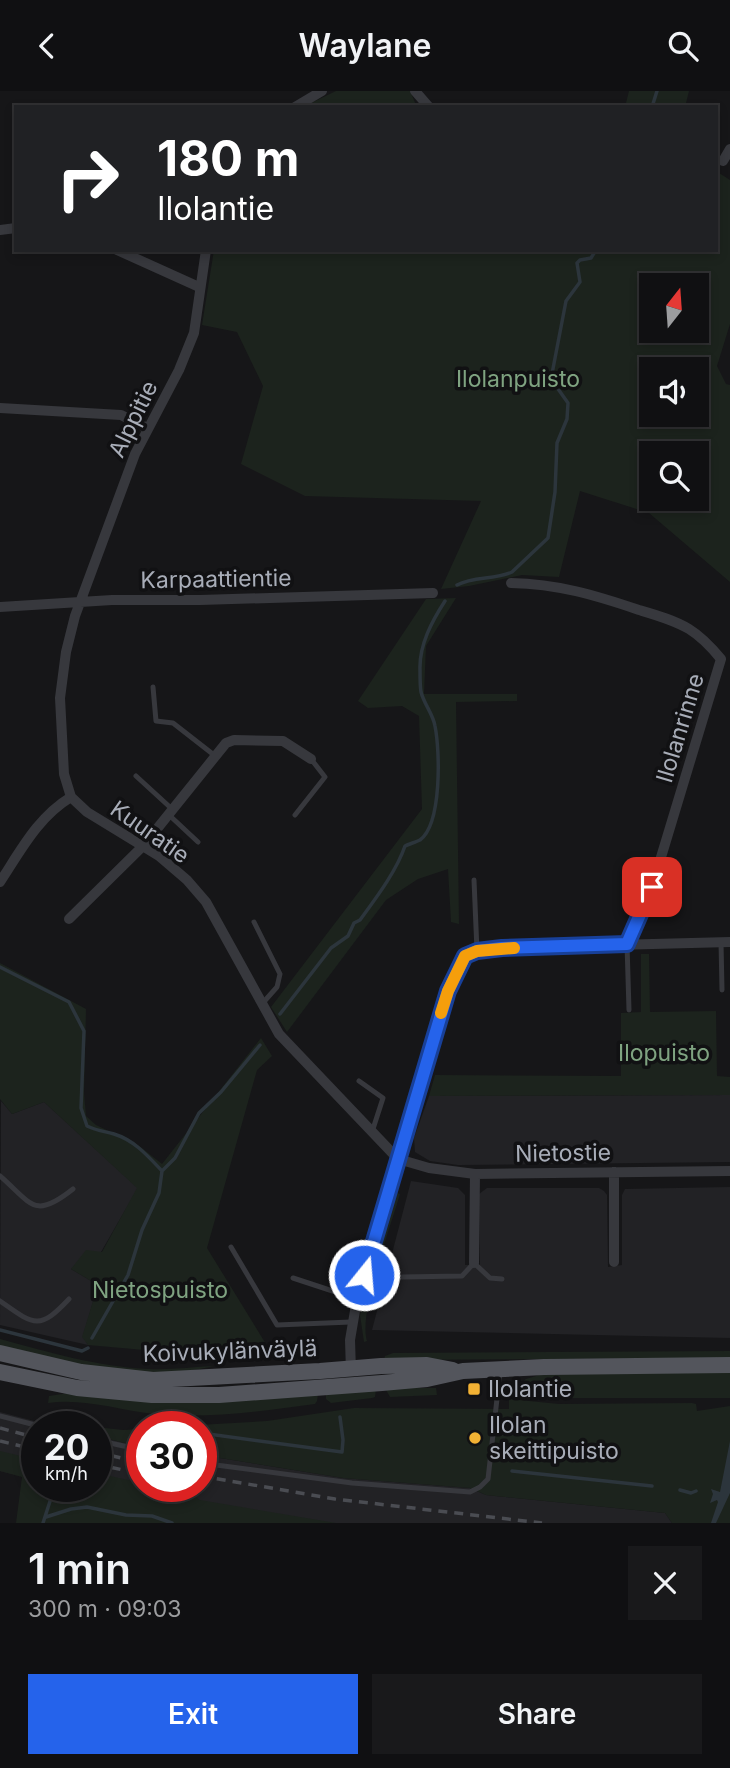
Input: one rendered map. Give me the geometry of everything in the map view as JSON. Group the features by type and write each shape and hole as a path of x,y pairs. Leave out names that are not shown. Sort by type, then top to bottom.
{"main road":[{"name":"Koivukylänväylä","path":"0,1353 81,1372 153,1380 427,1365 463,1371"},
{"name":"Koivukylänväylä","path":"0,1372 77,1388 152,1395 219,1395 427,1379 463,1371 730,1365"}],"street":[{"path":"298,105 322,91"},
{"path":"415,91 427,105"},
{"path":"723,161 730,149"},
{"path":"121,252 200,287"},
{"name":"Alppitie","path":"81,602 135,454 194,333 206,252"},
{"path":"0,408 121,415 147,428"},
{"name":"Ilolanrinne","path":"511,583 546,584 662,617 690,629 710,645 720,659 652,887 627,944"},
{"name":"Karpaattientie","path":"0,607 81,602 433,593"},
{"path":"0,882 40,822 71,797 64,774 60,698 66,652 81,602"},
{"path":"69,919 144,845 226,743 234,740 284,741 311,759"},
{"name":"Kuuratie","path":"71,797 87,812 144,845 187,880 206,901 279,1034 398,1159"},
{"path":"351,1386 352,1322 357,1299 448,991 465,956 477,951 725,942"},
{"name":"Nietostie","path":"398,1159 429,1168 475,1174 730,1171"},
{"path":"614,1172 614,1262"},
{"path":"474,1263 475,1174"}],"lane":[{"path":"153,687 156,722 173,723 214,755"},
{"path":"295,815 325,777 311,759"},
{"path":"136,776 198,842"},
{"path":"474,880 477,951"},
{"path":"254,922 280,974 277,986 261,1005"},
{"path":"722,990 725,942"},
{"path":"627,944 629,1010"},
{"path":"359,1081 383,1098 372,1132"},
{"path":"0,1175 33,1204 43,1207 53,1205 73,1189"},
{"path":"231,1247 276,1325 352,1322"},
{"path":"401,1277 462,1276 474,1263 490,1278 502,1279"},
{"path":"293,1278 357,1299"},
{"path":"0,1301 27,1320 44,1321 54,1316 69,1299"},
{"path":"217,1465 352,1483 470,1492 488,1479 500,1369"},
{"path":"0,1416 21,1421"}],"shaded area":[{"path":"730,1095 730,1162 458,1165 430,1161 415,1152 414,1138 429,1096"},
{"path":"1,1101 12,1114 44,1102 138,1188 101,1252 71,1269 98,1285 83,1336 88,1345 0,1325"},
{"path":"411,1181 458,1188 465,1195 465,1265 480,1265 479,1194 487,1188 599,1188 604,1191 607,1195 608,1267 622,1265 622,1195 625,1189 730,1187 730,1338 372,1330"},
{"path":"0,1412 21,1418 21,1476 0,1471"},
{"path":"112,1440 126,1443 126,1493 112,1490"},
{"path":"730,1441 730,1493 716,1523 711,1523 718,1502 717,1500 710,1503 713,1494 711,1489 720,1492"},
{"path":"217,1458 220,1458 343,1478 470,1488 486,1495 665,1513 672,1523 249,1523 162,1502 217,1502"}],"green space":[{"path":"336,91 410,91 416,105 307,105"},
{"path":"629,91 689,91 686,105 626,105"},
{"name":"Ilolanpuisto","path":"718,172 730,180 730,324 717,366 726,384 730,385 730,582 649,513 643,511 709,511 709,441 639,441 639,510 580,491 559,577 522,575 441,589 481,501 305,496 241,464 263,386 237,332 202,325 214,252 718,252"},
{"path":"456,598 426,646 424,694 517,694 517,701 456,702 459,924 451,922 448,869 418,879 386,900 287,1032 271,1007 422,809 419,716 402,706 368,708 358,701 426,599"},
{"name":"Ilopuisto","path":"641,954 649,954 650,1012 716,1011 717,1076 730,1077 730,1095 429,1096 435,1075 621,1076 621,1013 641,1012"},
{"name":"Nietospuisto","path":"0,963 86,1009 86,1116 96,1125 138,1145 162,1164 261,1038 272,1056 257,1070 207,1248 269,1349 178,1353 88,1345 82,1337 98,1285 71,1269 86,1250 102,1252 137,1188 44,1102 12,1114 0,1099"},
{"path":"395,1192 400,1194 371,1291 365,1328 367,1341 364,1342 360,1315"},
{"path":"0,1339 74,1358 130,1368 214,1366 159,1373 106,1370 0,1350"},
{"path":"730,1351 730,1358 384,1360 385,1356 393,1353"},
{"path":"546,1373 730,1373 730,1398 549,1398 510,1392 526,1379"},
{"path":"385,1388 436,1388 437,1395 390,1397"},
{"path":"376,1389 375,1397 372,1398 331,1403 326,1399 326,1394"},
{"path":"75,1392 318,1394 315,1404 217,1415 217,1411 136,1411 88,1403 48,1403 49,1396"},
{"path":"509,1399 559,1404 692,1403 696,1404 697,1411 730,1406 730,1523 672,1523 665,1513 486,1495 470,1488 343,1478 217,1458 217,1424 267,1421 354,1408 509,1409"},
{"path":"112,1429 126,1430 126,1443 112,1440"},
{"path":"0,1451 21,1456 21,1477 0,1471"},
{"path":"112,1476 126,1480 126,1502 212,1502 336,1523 16,1523 21,1485 21,1502 112,1502"}],"waterway":[{"path":"653,105 657,91"},
{"path":"457,585 512,572 548,538 555,492 557,443 567,419 568,403 551,379 566,301 580,282 577,263 591,258 595,252"},
{"path":"280,1014 331,948 348,936 354,923 360,920 385,885 405,846 420,840 427,832 436,803 438,752 434,722 421,692 420,661 427,634 445,601"},
{"path":"0,967 69,1002 84,1031 81,1108 87,1126 128,1140 162,1171 159,1193 142,1230 128,1275 92,1338"},
{"path":"162,1171 175,1158 199,1113 221,1092 260,1045"},
{"path":"0,1330 82,1351 88,1348"},
{"path":"217,1435 342,1452 340,1417"},
{"path":"512,1471 652,1486"},
{"path":"680,1490 691,1493 696,1491"},
{"path":"43,1523 50,1502"},
{"path":"46,1517 87,1507 126,1515 152,1516 172,1523"}],"railway":[{"path":"0,1428 21,1434"},
{"path":"0,1441 21,1446"},
{"path":"112,1456 126,1459"},
{"path":"112,1468 126,1471"},
{"path":"217,1479 335,1499 542,1523"}],"slow traffic":[{"path":"441,1013 465,956 477,951 514,948"}],"place":[{"name":"Ilolantie","path":"474,1389"},
{"name":"Ilolan skeittipuisto","path":"475,1438"}],"route":[{"path":"364,1275 448,991 465,956 477,951 502,948 627,944 652,887"}]}
